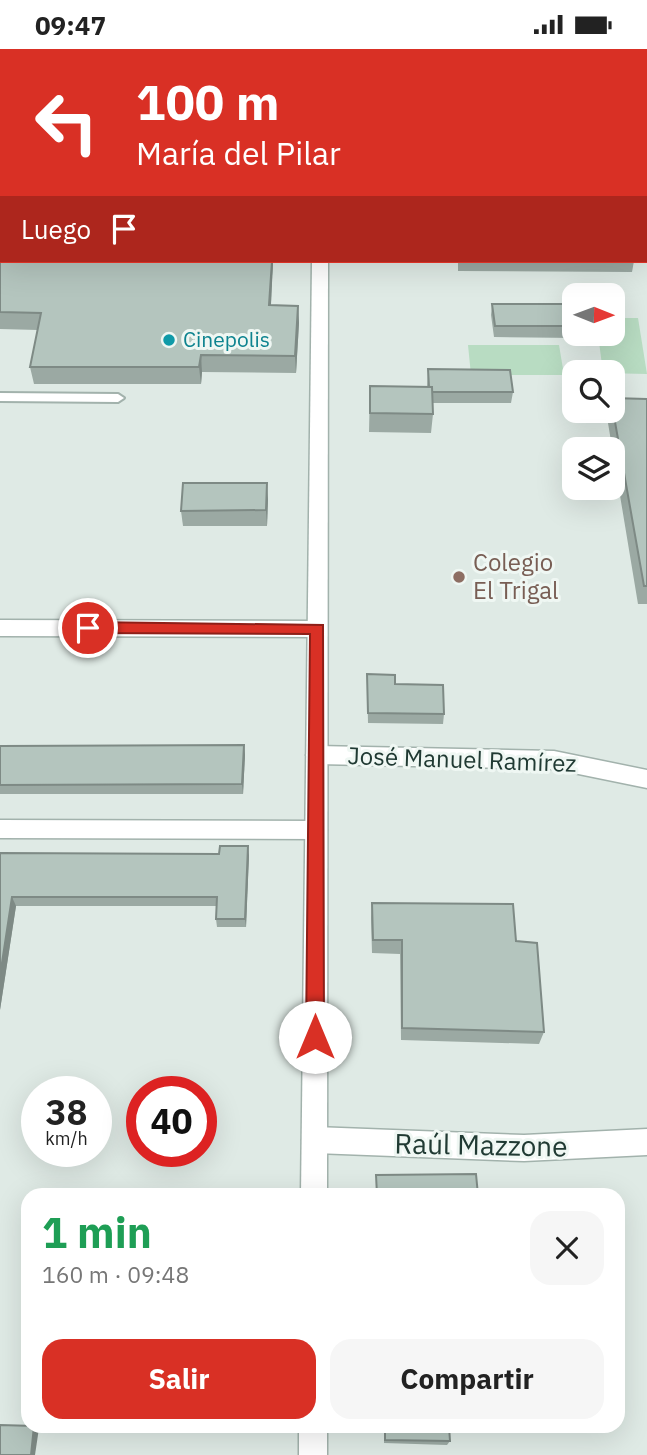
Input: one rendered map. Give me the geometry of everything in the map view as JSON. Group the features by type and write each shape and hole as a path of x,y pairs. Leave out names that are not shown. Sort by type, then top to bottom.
{"street":[{"path":"314,1188 320,263"},
{"path":"0,628 317,629"},
{"name":"José Manuel Ramírez","path":"317,755 525,758 584,764 647,779"},
{"path":"0,829 316,830"},
{"name":"Raúl Mazzone","path":"315,1140 551,1148 647,1142"},
{"path":"313,1433 313,1455"}],"lane":[{"path":"0,397 118,398"}],"green space":[{"path":"625,318 638,318 647,374 625,374 625,360 601,360 600,347 625,347"},
{"path":"468,345 559,345 562,375 471,375"}],"building":[{"path":"0,263 272,263 269,305 298,306 295,356 201,355 199,367 30,367 41,313 0,312"},
{"path":"492,304 562,304 562,326 495,326"},
{"path":"428,369 510,370 513,392 432,392"},
{"path":"370,386 432,387 433,414 370,413"},
{"path":"625,398 647,399 647,586 644,586 625,479 625,437 618,437 615,423 625,423"},
{"path":"183,483 267,483 266,510 181,511"},
{"path":"367,674 395,675 395,684 443,685 444,714 368,713"},
{"path":"244,745 242,784 0,785 0,746"},
{"path":"220,846 248,846 245,919 216,919 217,897 12,897 0,976 0,853 219,854"},
{"path":"372,903 513,904 516,941 537,943 544,1032 402,1028 402,940 373,940"},
{"path":"476,1174 477,1188 377,1188 376,1175"},
{"path":"0,1425 21,1426 21,1433 33,1433 31,1455 0,1455"},
{"path":"385,1433 449,1433 450,1441 385,1440"}],"place":[{"name":"Cinepolis","path":"169,340"},
{"name":"Colegio El Trigal","path":"459,577"}],"route":[{"path":"88,628 317,629 315,1037"}]}
